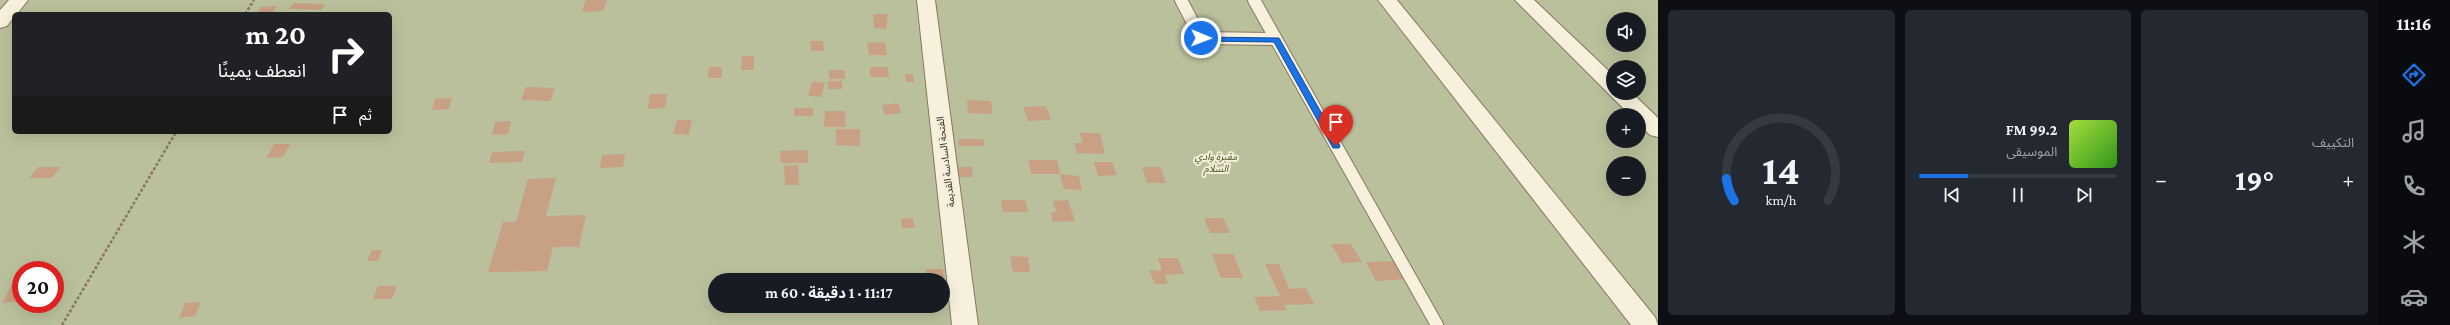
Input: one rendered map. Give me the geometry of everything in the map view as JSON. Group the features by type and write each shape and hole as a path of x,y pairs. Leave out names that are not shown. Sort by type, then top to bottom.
{"street":[{"path":"0,22 19,0"},
{"name":"الفتحة السادسة القديمة","path":"926,0 964,325"},
{"path":"1387,0 1646,325"},
{"path":"1524,0 1606,79"},
{"path":"1627,100 1658,130"}],"lane":[{"path":"1181,0 1201,38 1276,40"},
{"path":"1254,0 1437,325"}],"path":[{"path":"246,12 254,0"},
{"path":"62,325 175,134"}],"green space":[{"name":"مقبرة وادي السلام","path":"0,0 1658,0 1658,325 0,325"}],"building":[{"path":"586,0 607,0 603,11 582,12"},
{"path":"294,3 325,4 321,10 289,9"},
{"path":"277,6 273,12 258,12 261,7"},
{"path":"873,14 888,14 886,29 874,28"},
{"path":"810,41 823,41 824,51 811,51"},
{"path":"885,42 887,55 869,55 867,43"},
{"path":"742,56 754,56 754,70 741,70"},
{"path":"709,67 722,67 722,78 708,78"},
{"path":"870,67 888,67 889,77 870,77"},
{"path":"829,70 845,70 845,79 829,79"},
{"path":"905,74 913,74 914,82 906,82"},
{"path":"828,81 842,81 842,89 828,89"},
{"path":"812,82 825,83 821,97 808,96"},
{"path":"526,87 555,88 550,101 521,100"},
{"path":"650,94 667,94 665,108 648,109"},
{"path":"452,98 449,109 432,110 435,99"},
{"path":"967,100 991,101 993,114 968,113"},
{"path":"898,103 901,113 885,115 882,105"},
{"path":"1046,106 1051,120 1028,121 1023,107"},
{"path":"794,108 813,108 813,116 794,116"},
{"path":"825,111 845,111 846,127 824,127"},
{"path":"677,120 692,120 689,135 673,134"},
{"path":"511,121 508,134 492,135 495,122"},
{"path":"836,129 860,129 860,146 836,145"},
{"path":"1080,133 1100,133 1105,154 1077,153 1074,143 1083,143"},
{"path":"958,139 983,139 985,146 959,146"},
{"path":"274,144 290,144 283,157 266,158"},
{"path":"808,150 808,163 781,163 780,151"},
{"path":"525,151 522,162 489,163 492,152"},
{"path":"625,154 623,167 600,168 602,155"},
{"path":"1028,160 1057,160 1060,174 1031,174"},
{"path":"1094,162 1112,162 1117,175 1098,176"},
{"path":"798,165 799,185 785,185 784,166"},
{"path":"38,167 61,167 52,178 29,178"},
{"path":"958,167 972,167 973,177 959,177"},
{"path":"1142,167 1160,167 1166,183 1147,183"},
{"path":"1060,174 1079,176 1082,190 1064,189"},
{"path":"556,178 546,216 586,215 579,247 553,247 547,271 488,272 503,222 516,222 528,179"},
{"path":"1001,200 1025,200 1028,212 1003,212"},
{"path":"1068,200 1075,221 1053,222 1051,213 1056,212 1053,201"},
{"path":"913,218 915,228 902,228 901,219"},
{"path":"1204,218 1223,218 1230,233 1210,233"},
{"path":"1331,244 1351,244 1362,262 1342,263"},
{"path":"372,250 382,250 378,261 367,261"},
{"path":"1212,254 1233,254 1243,278 1221,278"},
{"path":"1010,256 1028,257 1030,272 1013,272"},
{"path":"1158,258 1178,258 1184,274 1165,275 1168,284 1155,284 1149,270 1162,271"},
{"path":"1399,261 1410,279 1376,281 1366,262"},
{"path":"1265,264 1279,264 1289,289 1306,288 1314,304 1283,305 1287,310 1260,311 1254,297 1280,296"},
{"path":"926,269 943,269 943,273 926,273"},
{"path":"12,284 12,302 2,303"},
{"path":"378,286 397,286 392,299 373,299"},
{"path":"201,302 195,316 179,318 185,303"}],"route":[{"path":"1201,38 1276,40 1336,146"}]}
